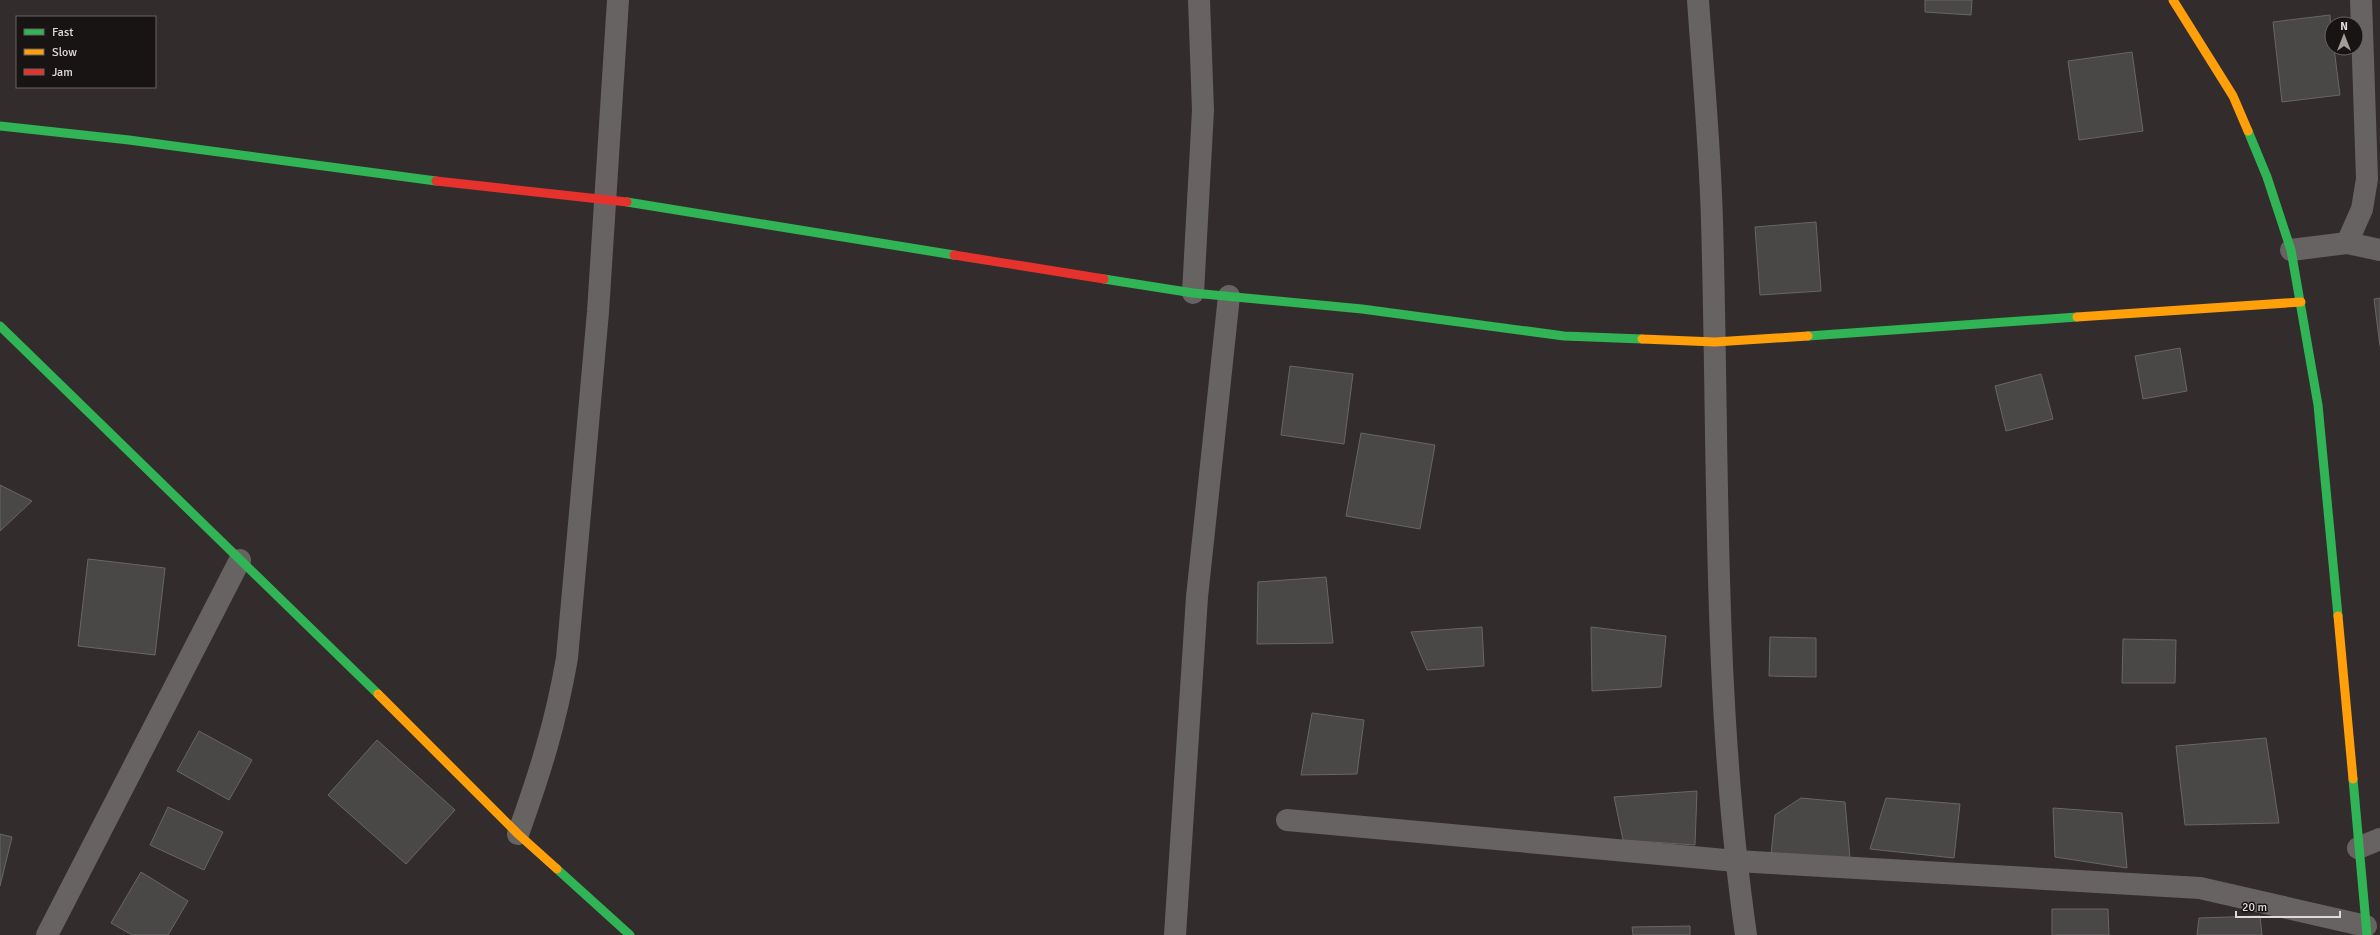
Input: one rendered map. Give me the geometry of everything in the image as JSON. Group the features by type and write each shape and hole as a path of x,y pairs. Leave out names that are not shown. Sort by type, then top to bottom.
{"street":[{"path":"518,834 544,760 558,710 566,658 598,312 618,0"},
{"path":"1192,292 1203,110 1199,0"},
{"path":"1698,0 1712,218 1716,525 1725,711 1736,861 1746,935"},
{"path":"1287,820 1736,861 2200,888 2366,931 2318,405 2291,250 2267,177 2233,96 2173,0"},
{"path":"2347,243 2362,209 2367,179 2361,0"},
{"path":"0,126 129,140 498,189 605,198 737,221 1192,292 1362,309 1564,336 1714,342 2301,302"},
{"path":"2291,250 2347,243 2380,250"},
{"path":"1175,935 1197,597 1229,296"},
{"path":"0,326 451,765 518,834 630,935"},
{"path":"47,935 240,560"},
{"path":"2358,848 2380,839"}],"building":[{"path":"1925,0 1972,0 1971,15 1925,12"},
{"path":"2330,15 2324,16 2324,56 2335,56 2340,95 2282,102 2273,22"},
{"path":"2132,52 2143,131 2079,140 2068,61"},
{"path":"1816,222 1821,291 1760,295 1755,227"},
{"path":"2380,298 2380,346 2374,299"},
{"path":"2180,348 2187,391 2143,399 2135,356"},
{"path":"1290,366 1353,374 1344,444 1281,435"},
{"path":"2041,374 2053,419 2006,431 1995,386"},
{"path":"1361,433 1435,445 1420,529 1346,516"},
{"path":"0,485 32,501 0,531"},
{"path":"88,559 165,568 155,655 78,646"},
{"path":"1326,577 1333,643 1257,644 1258,582"},
{"path":"1482,627 1484,666 1427,670 1411,632"},
{"path":"1591,627 1666,636 1661,687 1592,691"},
{"path":"1770,637 1816,638 1816,677 1769,676"},
{"path":"2123,639 2176,640 2175,683 2122,683"},
{"path":"1312,713 1364,720 1357,774 1301,775"},
{"path":"199,731 252,760 229,800 177,771"},
{"path":"2266,738 2279,823 2185,825 2176,746"},
{"path":"377,740 455,810 406,864 328,795"},
{"path":"1697,791 1695,845 1623,840 1614,797"},
{"path":"1801,798 1845,802 1850,858 1771,855 1775,815"},
{"path":"1886,798 1960,804 1954,858 1870,849"},
{"path":"168,807 223,832 204,870 150,845"},
{"path":"2053,808 2122,813 2127,868 2055,857"},
{"path":"0,834 12,837 0,886"},
{"path":"141,872 188,901 168,935 132,935 111,923"},
{"path":"2052,909 2108,909 2109,935 2052,935"},
{"path":"2260,916 2262,935 2197,935 2199,918"},
{"path":"1690,926 1690,935 1633,935 1632,927"}],"traffic: fast":[{"path":"0,126 129,140 436,181"},
{"path":"2248,131 2267,177 2291,250 2318,405 2338,616"},
{"path":"627,202 954,255"},
{"path":"1104,279 1193,293 1362,309 1564,336 1642,339"},
{"path":"1808,336 2077,317"},
{"path":"0,326 378,694"},
{"path":"2353,779 2367,935"},
{"path":"557,869 630,935"}],"traffic: slow":[{"path":"2173,0 2233,96 2248,131"},
{"path":"2077,317 2301,302"},
{"path":"1642,339 1715,342 1808,336"},
{"path":"2338,616 2353,779"},
{"path":"378,694 518,834 557,869"}],"traffic: jam":[{"path":"436,181 627,202"},
{"path":"954,255 1104,279"}]}
